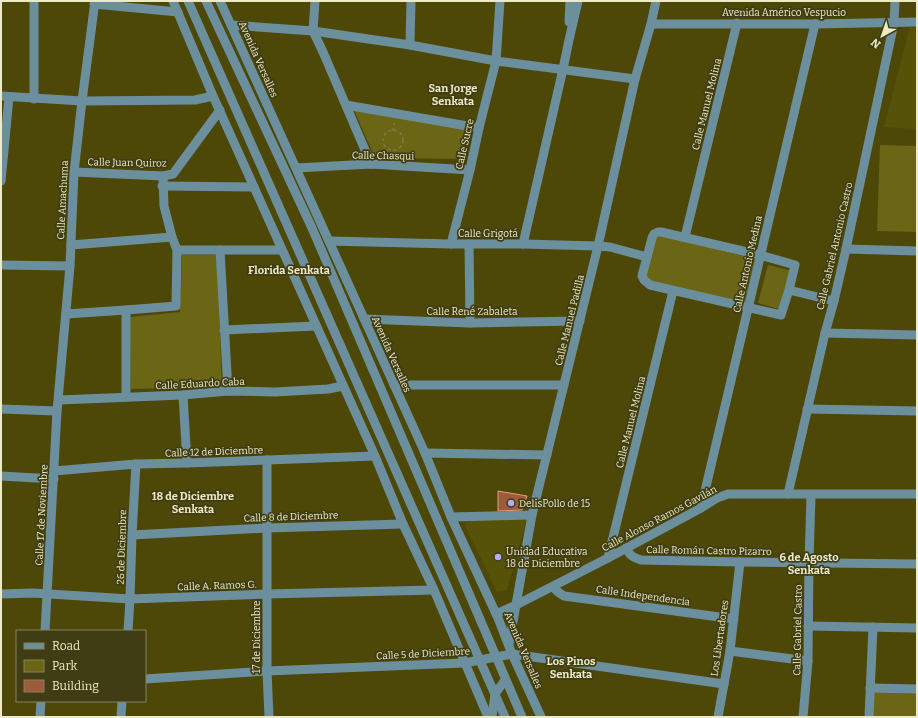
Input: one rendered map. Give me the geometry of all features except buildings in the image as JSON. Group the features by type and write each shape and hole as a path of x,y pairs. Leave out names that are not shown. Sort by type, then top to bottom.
{"street":[{"path":"34,1 34,99"},
{"path":"173,1 213,96 403,524 434,590 488,717"},
{"path":"188,1 505,717"},
{"path":"206,1 312,228 522,717"},
{"name":"Avenida Versalles","path":"220,1 425,453 451,517 496,614 541,717"},
{"path":"315,1 313,31 324,52 371,164"},
{"path":"410,45 411,1"},
{"name":"Calle Sucre","path":"451,244 496,61 500,1"},
{"path":"568,40 570,1"},
{"path":"523,244 578,1"},
{"name":"Calle Manuel Padilla","path":"511,649 516,605 532,515 598,246 635,79 656,1"},
{"name":"Calle Gabriel Antonio Castro","path":"788,494 846,249 894,23 895,1"},
{"path":"94,2 178,12"},
{"name":"Calle Amachuma","path":"59,400 70,266 74,172 94,2"},
{"name":"Avenida Américo Vespucio","path":"651,24 815,24 917,22"},
{"name":"Calle Manuel Molina","path":"685,237 736,23"},
{"name":"Calle Antonio Medina","path":"701,508 815,24"},
{"path":"231,25 313,31 410,45 496,61 635,79"},
{"path":"1,181 5,97 82,102 195,100 213,96"},
{"path":"346,105 479,128"},
{"name":"Calle Juan Quiroz","path":"74,172 162,176 173,174 220,110"},
{"name":"Calle Chasqui","path":"296,168 371,164 470,170"},
{"path":"66,314 176,306 177,250 164,206 162,176"},
{"path":"162,186 254,187"},
{"path":"661,232 685,237 760,254 795,265 781,315 673,291 650,285 644,280 642,276 654,234 661,232"},
{"path":"71,245 172,237"},
{"name":"Calle Grigotá","path":"329,241 598,246 647,257"},
{"path":"469,244 470,323"},
{"path":"846,249 917,251"},
{"path":"177,250 282,250"},
{"path":"220,250 228,391"},
{"path":"1,265 70,266"},
{"path":"789,290 834,300"},
{"name":"Calle Manuel Molina","path":"608,558 673,291"},
{"path":"126,310 126,397"},
{"name":"Calle René Zabaleta","path":"364,320 470,323 580,321"},
{"path":"224,330 316,326"},
{"path":"825,333 917,335"},
{"path":"394,385 564,385"},
{"name":"Calle Eduardo Caba","path":"59,400 228,391 276,392 328,389 343,386"},
{"path":"183,394 186,463"},
{"name":"Calle 17 de Noviembre","path":"45,630 57,411 59,400"},
{"path":"1,409 57,411"},
{"path":"808,409 917,411"},
{"path":"425,453 547,455"},
{"name":"Calle 12 de Diciembre","path":"1,476 54,475 136,464 374,456"},
{"name":"17 de Diciembre","path":"267,460 267,671 269,717"},
{"name":"26 de Diciembre","path":"128,630 136,464"},
{"name":"Calle Alonso Ramos Gavilán","path":"496,614 608,558 717,498 728,494 917,494"},
{"name":"Calle Gabriel Castro","path":"803,717 808,661 811,495"},
{"path":"451,517 532,515"},
{"name":"Calle 8 de Diciembre","path":"132,535 266,528 403,524"},
{"name":"Calle Román Castro Pizarro","path":"626,548 628,554 641,560 917,564"},
{"name":"Los Libertadores","path":"718,717 730,651 740,562"},
{"name":"Calle Independencia","path":"553,586 564,596 734,619"},
{"name":"Calle A. Ramos G.","path":"1,594 33,593 130,599 434,590"},
{"path":"808,626 917,628"},
{"path":"868,717 873,627"},
{"name":"Calle 5 de Diciembre","path":"146,679 267,671 464,663 495,657 511,649 724,684"},
{"path":"730,651 808,661"},
{"path":"492,717 495,694 505,680"},
{"path":"870,688 917,689"},
{"path":"40,717 41,702"},
{"path":"121,717 122,702"}],"path":[{"path":"393,131 394,117"},
{"path":"393,131 399,133 402,138 400,147 394,150 388,149 384,144 383,140 387,132 393,131"}],"shaded area":[{"path":"910,27 917,27 917,129 884,127"},
{"name":"Unidad Educativa 18 de Diciembre","path":"468,517 527,518 507,590 497,592 465,525"}],"green space":[{"path":"354,110 473,129 464,159 375,158"},
{"path":"880,145 917,146 917,232 877,231"},
{"path":"660,235 755,259 744,304 652,282 647,278 646,274 656,237"},
{"path":"182,255 217,255 222,387 131,389 130,317 180,312"},
{"path":"768,265 792,271 782,310 758,303"},
{"path":"874,692 917,692 917,717 872,717"}],"place":[{"name":"DelisPollo de 15","path":"511,503"},
{"name":"Unidad Educativa 18 de Diciembre","path":"498,557"}],"district":[{"name":"San Jorge Senkata","path":"453,94"},
{"name":"Florida Senkata","path":"289,270"},
{"name":"18 de Diciembre Senkata","path":"193,502"},
{"name":"6 de Agosto Senkata","path":"809,563"},
{"name":"Los Pinos Senkata","path":"571,667"}]}
